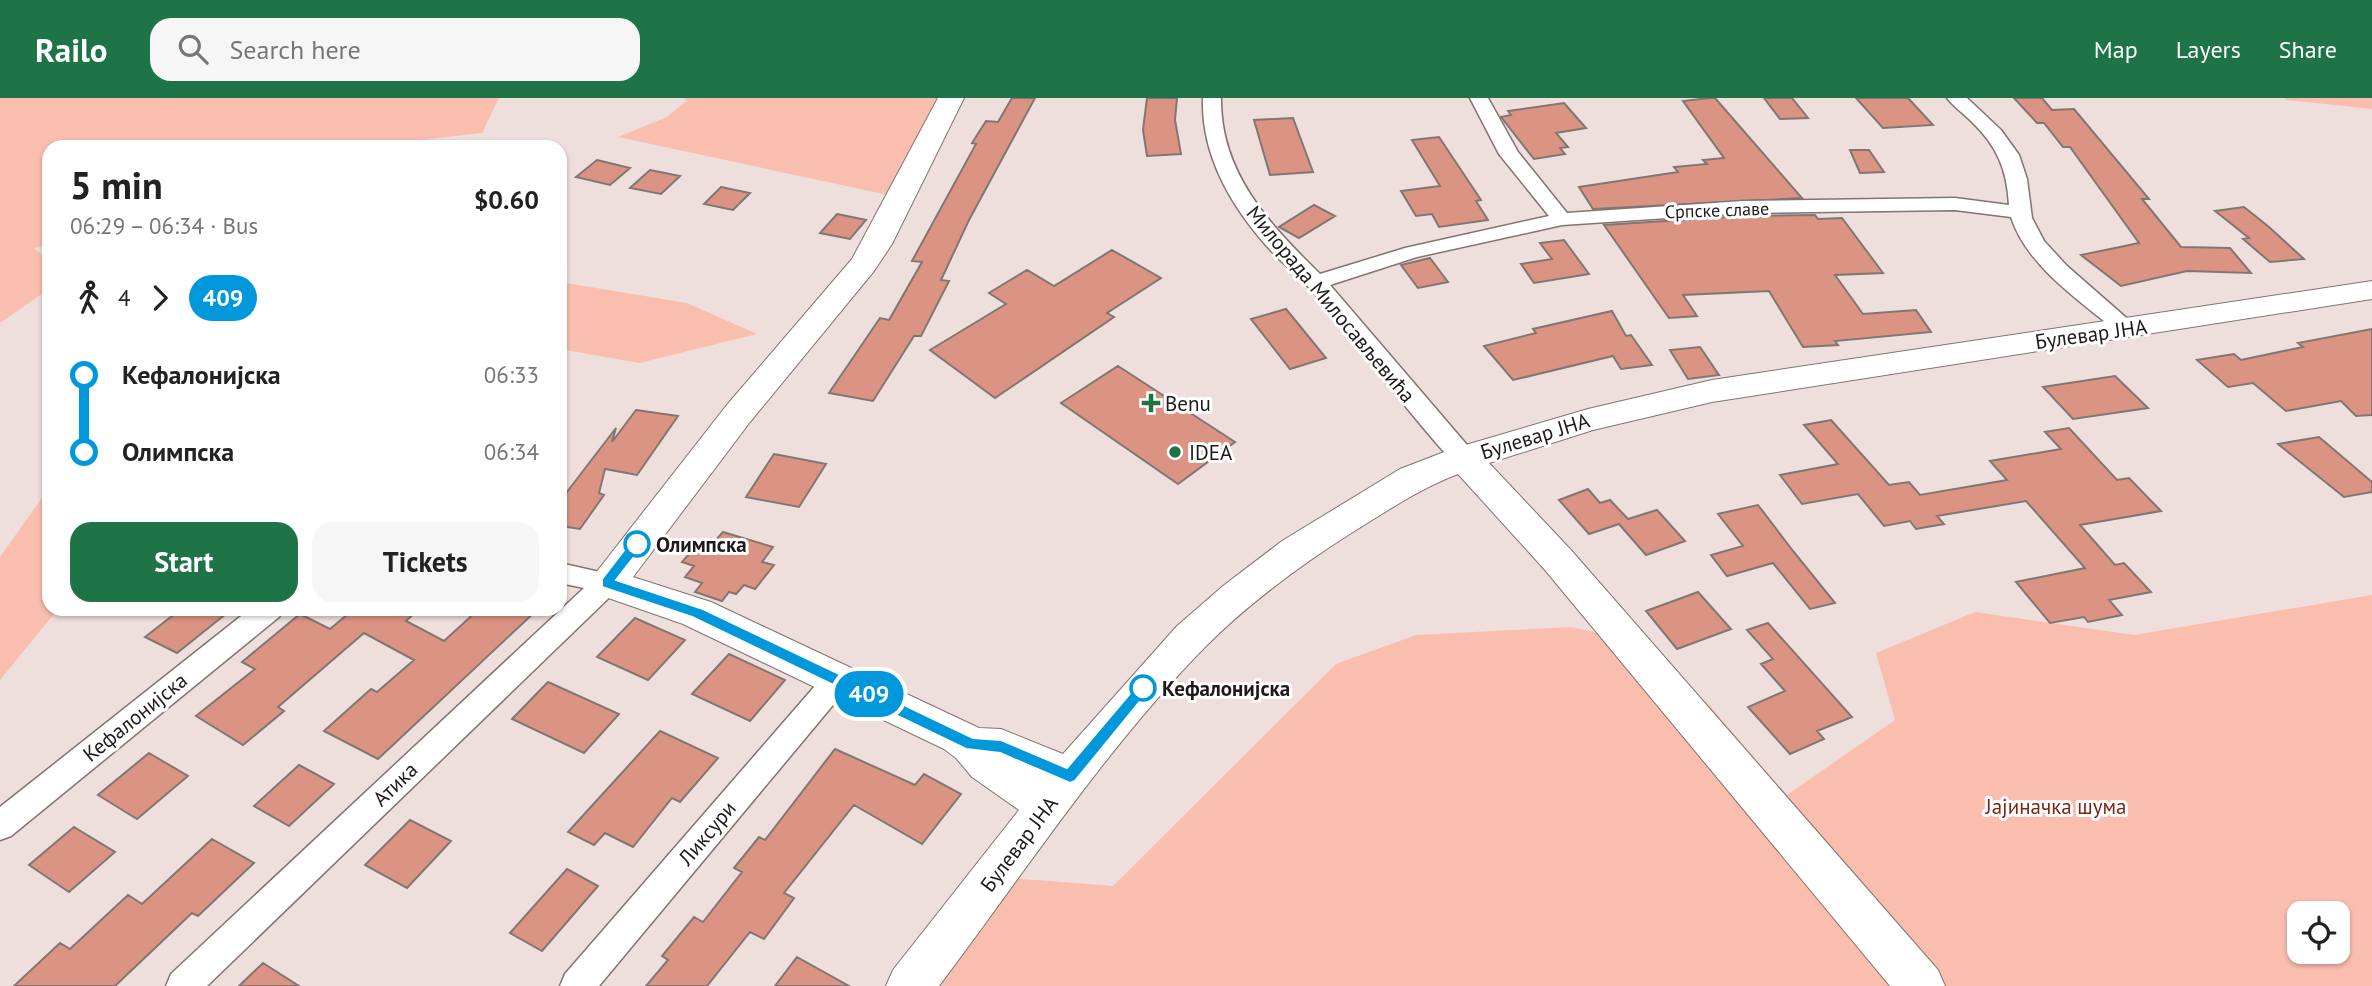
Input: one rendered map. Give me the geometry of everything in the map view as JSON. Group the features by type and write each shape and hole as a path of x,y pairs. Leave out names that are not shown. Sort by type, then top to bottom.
{"street":[{"path":"607,583 738,414 863,265 877,244 951,98"},
{"name":"Милорада Милосављевића","path":"1212,98 1212,122 1229,176 1275,242 1317,282 1413,401 1464,458"},
{"path":"1479,98 1509,154 1562,219"},
{"path":"1956,98 1994,134 2007,153 2017,177 2019,214 2028,234 2047,257 2128,329"},
{"name":"Српске славе","path":"1317,282 1412,252 1562,219 1743,208 1955,204 1988,206 2019,214"},
{"name":"Булевар ЈНА","path":"910,986 1059,791 1164,665 1263,574 1322,532 1393,488 1464,458 1588,420 1712,391 2372,290"},
{"path":"1464,458 1558,560 1921,986"},
{"path":"567,574 607,583 698,613 971,745 987,764 1059,791"},
{"name":"Атика","path":"183,986 607,583"},
{"name":"Кефалонијска","path":"0,826 260,616"},
{"name":"Ликсури","path":"577,986 838,679"}],"green space":[{"path":"0,98 499,98 482,133 420,140 42,140 42,247 34,248 42,255 42,294 0,323"},
{"path":"685,98 940,98 888,195 618,137 667,117 686,101"},
{"path":"2284,98 2372,98 2372,109 2287,100"},
{"path":"567,283 687,303 757,334 639,363 567,350"},
{"path":"42,498 42,616 52,616 0,680 0,557"},
{"name":"Јајиначка шума","path":"2372,595 2372,986 936,986 1010,878 1113,886 1336,664 1416,635 1571,627 1646,643 1709,705 1787,795 1895,720 1876,653 1975,612 2134,635"}],"building":[{"path":"1012,98 1035,98 969,220 941,280 949,281 921,336 914,336 873,401 829,393 880,318 889,320 922,262 912,261 976,144 972,143 986,121 998,122"},
{"path":"1147,98 1177,98 1175,120 1181,154 1147,156 1143,130"},
{"path":"1715,98 1802,198 1593,209 1579,187 1678,172 1674,167 1707,164 1703,160 1724,158 1683,101"},
{"path":"1764,98 1792,98 1808,118 1780,119"},
{"path":"1856,98 1908,98 1933,125 1883,128"},
{"path":"2014,98 2042,98 2052,110 2074,109 2149,199 2142,199 2181,247 2230,248 2251,273 2187,271 2121,286 2081,255 2139,243 2070,147 2063,147 2044,123 2037,123"},
{"path":"1564,103 1586,128 1556,133 1568,147 1560,148 1565,154 1534,159 1501,117 1511,115 1508,111"},
{"path":"1293,118 1313,172 1270,175 1254,120"},
{"path":"1439,137 1481,200 1476,201 1488,220 1439,227 1432,214 1416,216 1401,191 1440,186 1412,140"},
{"path":"1850,150 1869,150 1884,172 1860,173"},
{"path":"597,160 630,168 610,185 576,177"},
{"path":"650,170 680,176 661,194 630,188"},
{"path":"721,187 750,193 733,210 704,204"},
{"path":"1314,205 1335,216 1299,238 1279,227"},
{"path":"2244,207 2304,259 2270,262 2243,239 2249,238 2215,211"},
{"path":"837,214 866,220 850,239 820,233"},
{"path":"1815,215 1818,219 1842,218 1883,273 1835,275 1863,314 1916,310 1931,332 1835,341 1838,345 1803,347 1769,291 1683,295 1697,316 1669,318 1604,225 1743,216"},
{"path":"1564,240 1589,274 1534,283 1521,264 1552,259 1540,243"},
{"path":"1112,250 1161,278 1107,313 1114,317 995,398 930,350 1006,304 989,293 1027,270 1054,286"},
{"path":"1430,258 1448,282 1418,288 1401,265"},
{"path":"1286,309 1326,358 1290,369 1251,319"},
{"path":"1612,311 1626,336 1631,335 1652,365 1621,369 1613,356 1513,380 1484,346 1536,333 1533,329"},
{"path":"2372,329 2372,415 2356,416 2341,401 2286,411 2253,383 2228,387 2197,360 2234,354 2241,360 2303,347 2298,343"},
{"path":"1700,347 1719,375 1688,379 1670,350"},
{"path":"1118,366 1235,442 1178,484 1061,403"},
{"path":"2115,376 2148,408 2073,419 2043,387"},
{"path":"636,410 678,416 637,475 605,469 599,493 604,495 580,529 567,527 567,492 616,428 612,442"},
{"path":"1831,420 1889,485 1909,482 1920,495 2007,480 1990,461 2061,449 2045,432 2069,428 2117,480 2129,478 2161,511 2080,525 2115,565 2124,563 2151,592 2109,600 2122,615 2088,622 2084,617 2050,623 2016,582 2085,568 2026,501 1937,516 1944,524 1916,529 1910,521 1884,526 1858,494 1802,504 1780,475 1838,464 1804,425"},
{"path":"2319,437 2372,482 2372,492 2344,497 2278,444"},
{"path":"774,454 826,464 799,507 746,497"},
{"path":"1588,489 1600,503 1610,500 1628,519 1657,510 1685,541 1646,555 1619,524 1589,534 1559,500"},
{"path":"1758,505 1835,603 1810,609 1773,563 1727,576 1711,555 1743,546 1718,514"},
{"path":"723,532 773,547 762,562 774,565 755,589 744,585 736,594 729,592 722,601 695,592 702,583 685,577 694,566 682,562 697,545 709,548"},
{"path":"1698,592 1731,629 1677,649 1646,611"},
{"path":"172,616 223,616 177,653 145,637"},
{"path":"298,616 304,616 330,629 346,616 411,616 406,621 444,641 471,616 531,616 378,759 324,731 371,689 377,692 414,660 364,633 278,707 284,711 243,745 196,716 255,669 242,662"},
{"path":"635,618 685,640 648,680 597,657"},
{"path":"1768,623 1852,717 1817,731 1824,739 1790,754 1748,707 1785,691 1761,664 1773,659 1747,630"},
{"path":"729,654 785,680 750,721 692,694"},
{"path":"548,682 619,714 584,753 512,719"},
{"path":"660,731 718,758 680,802 672,798 633,847 605,833 594,845 568,832"},
{"path":"835,749 915,785 924,774 961,794 922,844 854,805 784,893 794,898 764,939 750,932 707,986 646,986 668,960 662,956 694,917 703,922 742,872 734,868 759,837 765,840"},
{"path":"149,753 188,776 137,819 98,795"},
{"path":"299,765 334,784 289,826 254,806"},
{"path":"410,820 451,841 407,888 365,865"},
{"path":"74,827 115,852 69,892 29,865"},
{"path":"212,839 254,863 198,916 192,913 115,986 14,986 60,943 70,949 128,895 142,904"},
{"path":"567,869 598,886 542,951 510,933"},
{"path":"797,957 849,986 775,986"},
{"path":"263,963 299,986 239,986"}],"bus line":[{"name":"409","path":"637,544 607,583 698,613 971,745 1001,747 1070,777 1143,688"}],"place":[{"name":"Benu","path":"1151,403"},
{"name":"IDEA","path":"1175,452"},
{"name":"Олимпска","path":"637,544"},
{"name":"Кефалонијска","path":"1143,688"}]}
